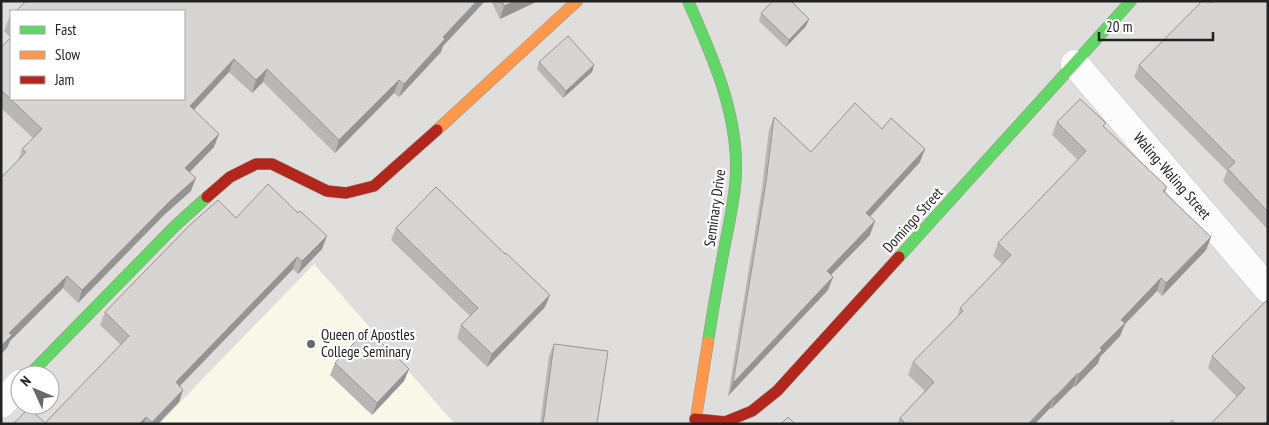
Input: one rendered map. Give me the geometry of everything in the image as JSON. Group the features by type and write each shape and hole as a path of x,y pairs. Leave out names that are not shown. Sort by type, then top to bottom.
{"street":[{"path":"39,365 175,226 230,177 256,164 272,164 306,179 327,191 346,193 374,186 577,1"},
{"name":"Seminary Drive","path":"688,1 723,85 736,162 733,200 701,374 695,422"},
{"name":"Domingo Street","path":"695,422 725,422 752,411 777,391 1131,1"},
{"name":"Waling-Waling Street","path":"1075,64 1268,289"},
{"path":"1,404 10,395"}],"shaded area":[{"path":"1,1 1268,1 1268,424 1,424"},
{"name":"Queen of Apostles College Seminary","path":"314,264 455,424 159,424"}],"building":[{"path":"26,1 477,1 443,37 445,39 404,84 399,80 339,140 267,69 256,80 234,59 190,106 219,134 185,168 196,178 169,202 82,290 67,276 9,333 12,335 1,346 1,178 26,152 22,149 42,129 12,100 185,100 185,10 17,10"},
{"path":"502,1 515,1 504,6"},
{"path":"773,1 791,1 809,19 789,40 761,13"},
{"path":"1202,1 1209,1 1211,3 1213,1 1268,1 1268,212 1228,169 1235,162 1139,65"},
{"path":"568,36 594,65 566,91 539,62"},
{"path":"10,38 10,99 1,90 1,48"},
{"path":"1080,99 1106,123 1103,126 1167,187 1163,191 1211,237 1166,283 1161,278 1121,320 1125,323 1100,348 1102,350 1028,424 906,424 900,418 934,382 913,362 963,311 960,308 1011,255 998,243 1086,151 1057,122"},
{"path":"855,103 882,129 891,118 925,149 866,213 875,221 827,271 833,277 733,383 766,182 774,117 811,152"},
{"path":"268,184 298,213 300,211 327,236 302,261 297,257 176,382 183,390 152,422 146,417 139,424 13,424 22,415 36,415 45,423 53,415 60,415 60,407 129,336 105,312 190,225 218,200 236,218"},
{"path":"436,187 550,295 492,354 461,325 478,308 396,228"},
{"path":"1267,300 1268,420 1264,424 1211,424 1245,388 1212,356"},
{"path":"367,329 409,369 377,403 335,363"},
{"path":"554,344 608,351 597,424 543,424"},
{"path":"788,417 795,424 781,424"}],"traffic: fast":[{"path":"688,1 722,85 733,128 735,151 734,195 708,342"},
{"path":"899,257 1131,1"},
{"path":"39,365 175,226 207,197"}],"traffic: slow":[{"path":"437,130 577,1"},
{"path":"695,424 708,342"}],"traffic: jam":[{"path":"207,197 230,177 256,164 272,164 327,191 346,193 374,186 437,130"},
{"path":"695,419 725,422 752,411 777,391 899,257"}],"place":[{"name":"Queen of Apostles College Seminary","path":"311,344"}]}
